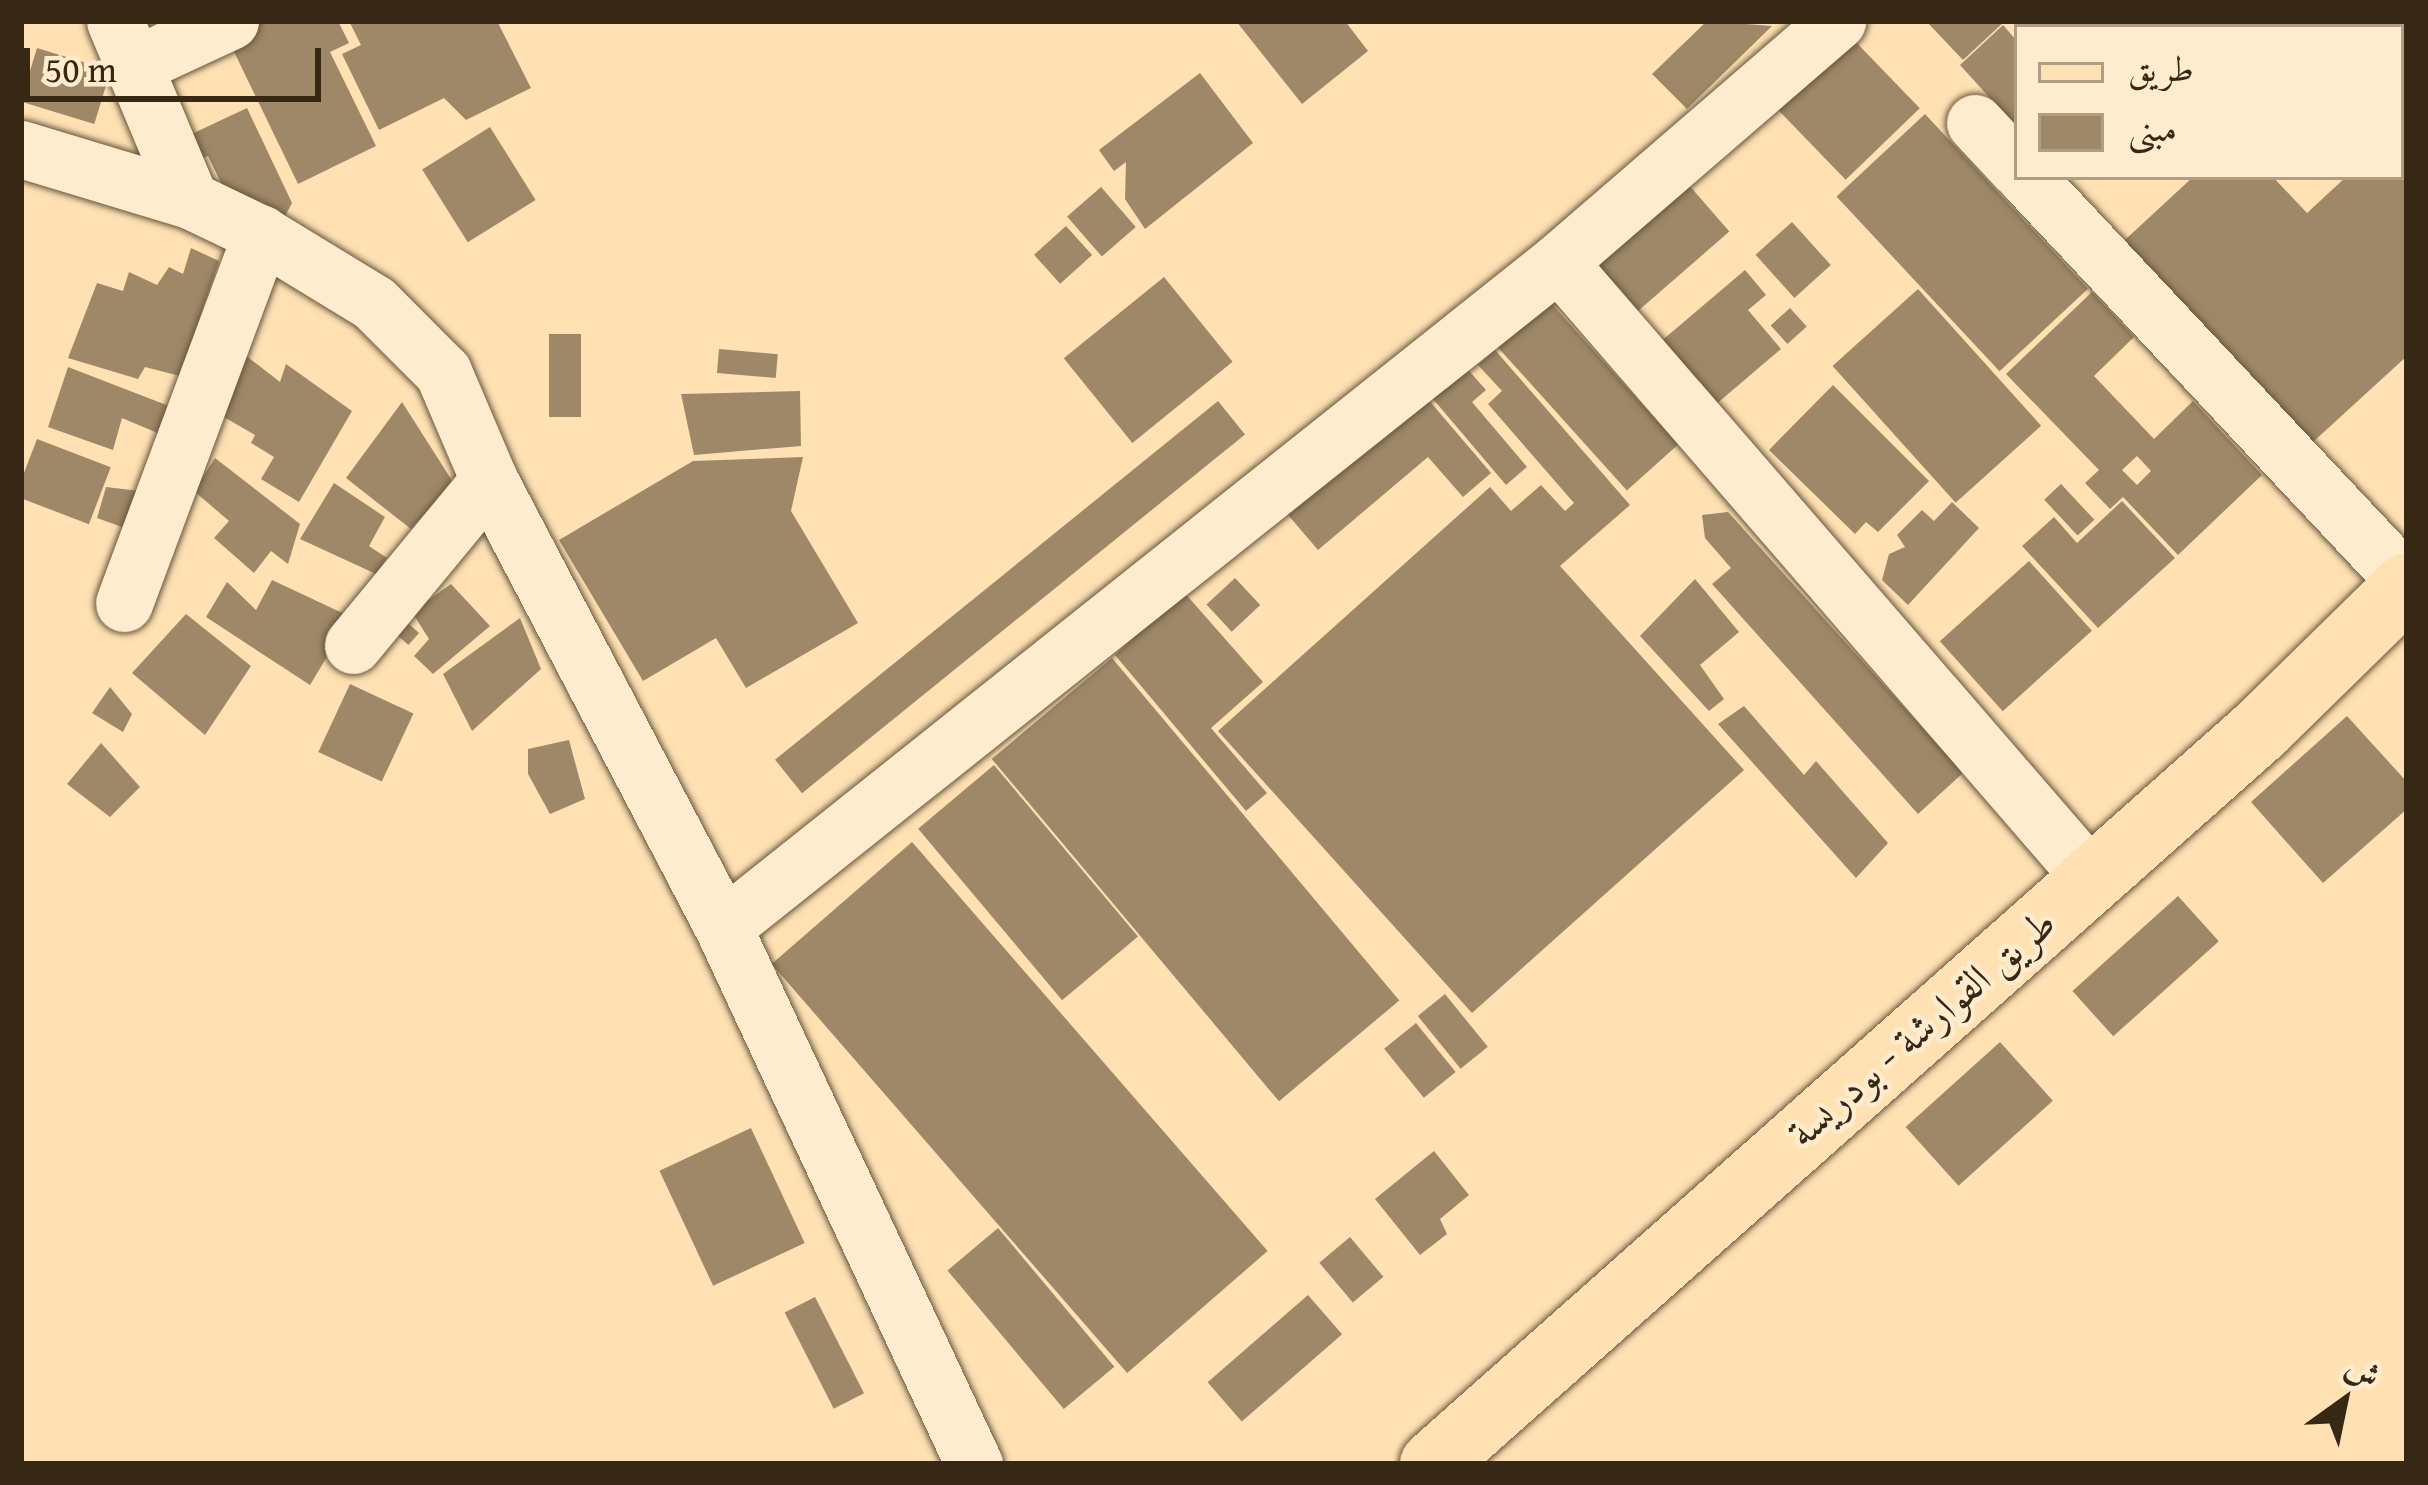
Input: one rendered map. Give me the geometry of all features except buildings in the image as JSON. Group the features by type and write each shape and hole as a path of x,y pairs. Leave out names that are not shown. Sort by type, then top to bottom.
{"main road":[{"name":"طريق القوارشة - بودريسة","path":"1432,1464 2091,878 2407,584"}],"street":[{"path":"190,200 124,43 230,21"},
{"path":"724,927 1558,262 1837,21"},
{"path":"1975,123 2014,164"},
{"path":"21,149 190,200 261,234 374,303 443,372 489,480 724,927 974,1464"},
{"path":"2029,180 2407,584"},
{"path":"124,603 261,234"},
{"path":"1558,262 2091,878"},
{"path":"353,645 489,480"}]}
